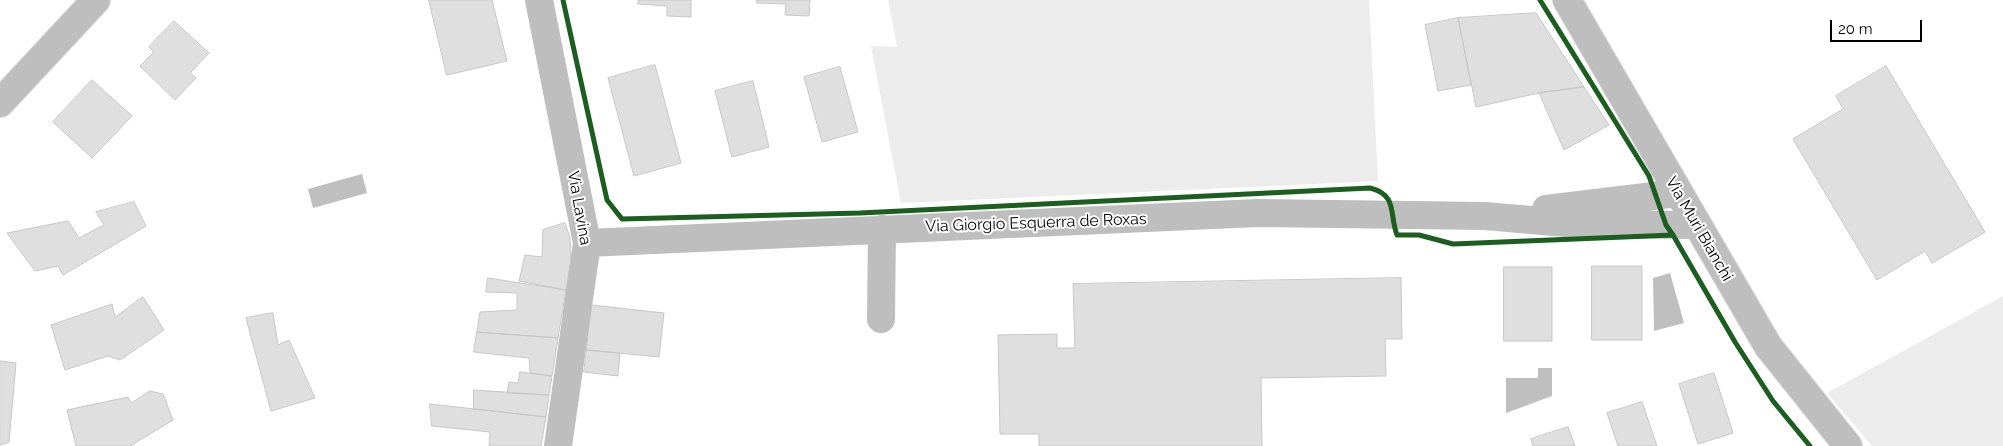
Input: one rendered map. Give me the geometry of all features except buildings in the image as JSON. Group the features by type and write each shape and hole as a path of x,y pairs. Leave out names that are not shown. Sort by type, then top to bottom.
{"street":[{"path":"0,103 96,0"},
{"name":"Via Lavina","path":"539,0 588,243 558,446"},
{"name":"Via Muri Bianchi","path":"1568,0 1768,346 1848,446"},
{"path":"1485,216 1678,193"},
{"name":"Via Giorgio Esquerra de Roxas","path":"588,243 1258,213 1485,216"},
{"path":"1485,216 1577,224 1697,225"},
{"path":"881,319 882,229"}],"shaded area":[{"path":"888,0 1369,0 1378,181 901,203 871,46 897,47"},
{"path":"362,174 367,193 313,208 308,189"},
{"path":"1670,273 1684,323 1654,331 1653,278"},
{"path":"2003,296 2003,446 1872,446 1827,393"},
{"path":"1538,368 1552,368 1552,396 1506,413 1506,378 1538,378"}],"cycle path":[{"path":"563,0 607,200 622,219 860,213 1370,188 1379,191 1389,200 1397,235 1419,235 1453,244 1673,235 1666,225 1649,176 1540,0"},
{"path":"1673,235 1735,342 1773,401 1810,446"}]}
